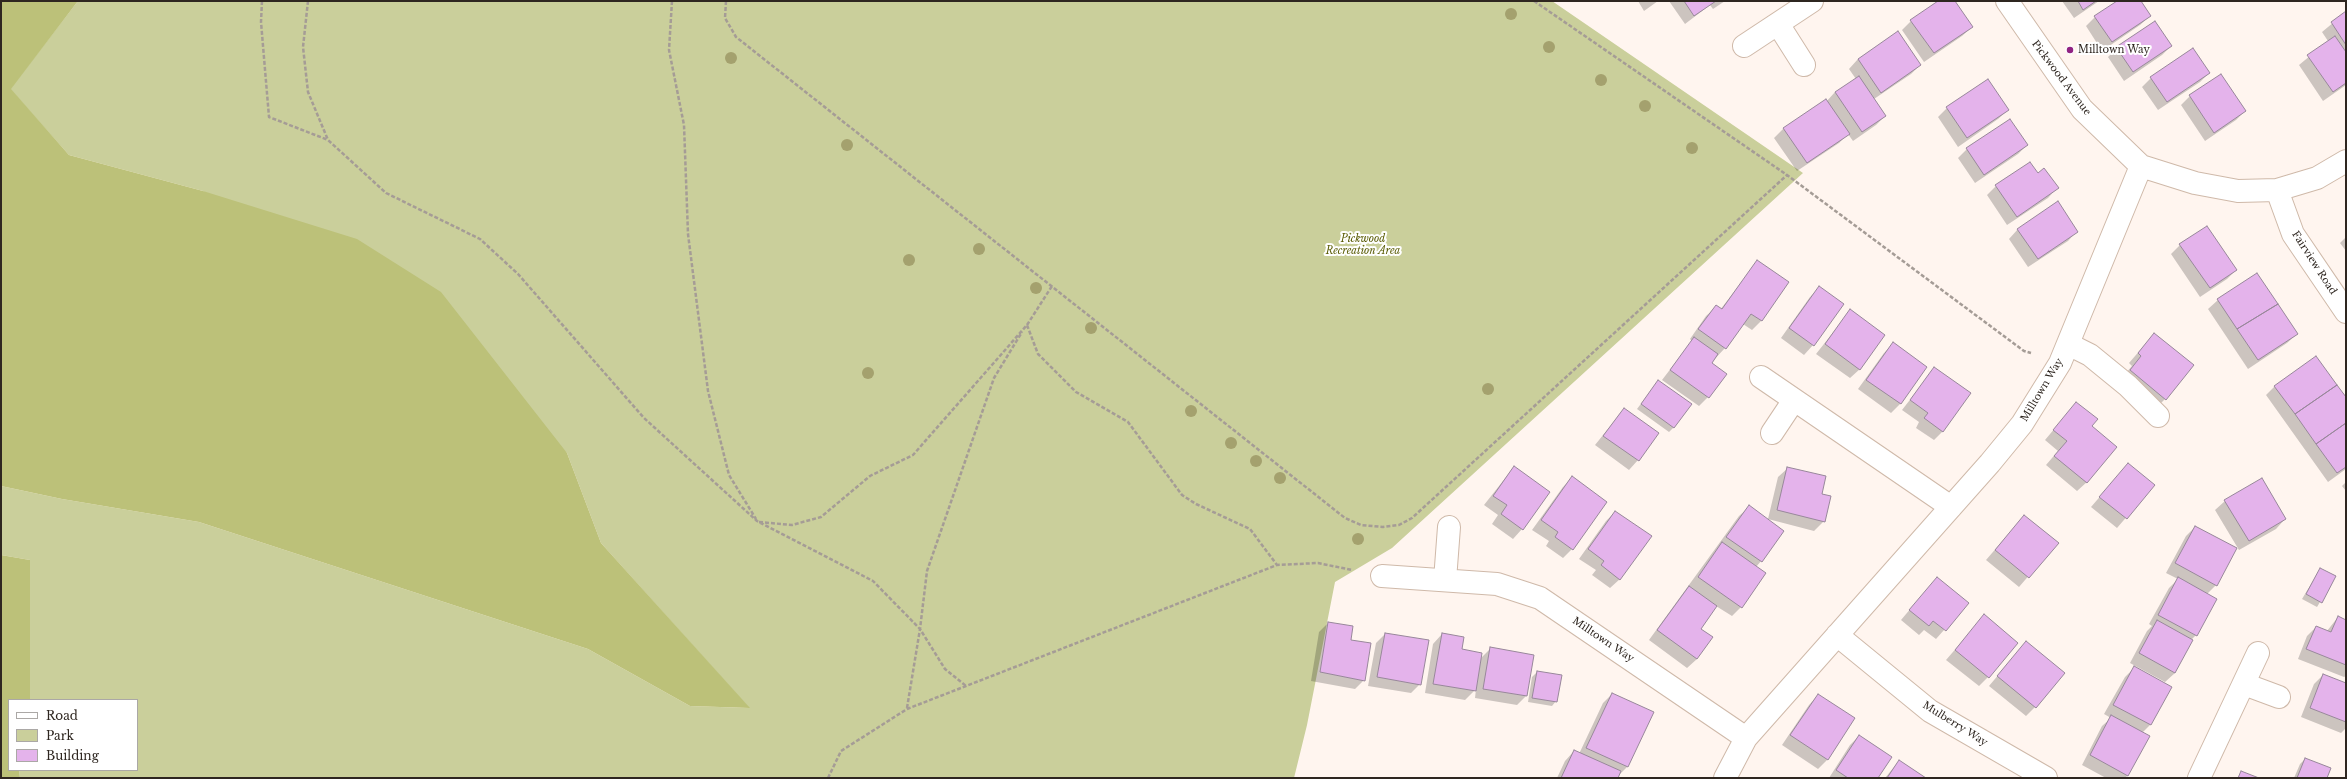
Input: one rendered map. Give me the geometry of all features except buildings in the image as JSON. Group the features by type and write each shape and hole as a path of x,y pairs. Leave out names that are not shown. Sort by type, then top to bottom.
{"street":[{"path":"1744,46 1812,1"},
{"name":"Pickwood Avenue","path":"2008,1 2082,109 2141,166 2195,183 2231,190 2277,190 2317,178 2346,161"},
{"path":"1778,24 1804,65"},
{"name":"Milltown Way","path":"1725,778 1746,738 1951,507 2022,424 2064,353 2141,166"},
{"name":"Fairview Road","path":"2277,190 2292,234 2346,312"},
{"path":"2064,353 2090,355 2128,386 2158,416"},
{"path":"1761,377 1951,507"},
{"path":"1772,433 1794,400"},
{"path":"1445,580 1449,526"},
{"name":"Milltown Way","path":"1382,576 1497,584 1540,598 1746,738"},
{"name":"Mulberry Way","path":"1837,635 1930,711 2042,777"},
{"path":"2199,778 2258,653"},
{"path":"2244,684 2279,697"}],"path":[{"path":"262,1 261,22 269,117 328,140 386,193 480,239 518,274 644,418 757,521 873,581 920,629 945,669 966,686"},
{"path":"308,1 303,47 308,92 328,140"},
{"path":"672,1 670,50 684,125 688,234 708,391 730,475 757,521"},
{"path":"726,1 725,18 736,37 1345,518 1361,525 1383,527 1399,525 1412,518 1787,175"},
{"path":"1534,1 1787,175 2024,351 2064,353"},
{"path":"907,709 920,629 927,571 994,378 1052,286"},
{"path":"757,521 792,525 822,517 870,476 913,455 1027,325"},
{"path":"1027,325 1038,354 1076,392 1128,422 1182,495 1196,504 1250,529 1277,566"},
{"path":"828,778 841,751 907,709 1277,566 1318,562 1382,576"}],"green space":[{"path":"1,1 78,1 11,89 69,155 203,191 357,239 441,292 567,453 601,543 750,708 690,706 588,649 199,522 62,499 1,486"},
{"name":"Pickwood Recreation Area","path":"78,1 1552,1 1803,173 1392,548 1335,582 1307,725 1294,778 20,778 19,771 138,771 138,699 30,699 30,560 1,555 1,486 62,499 199,522 588,649 690,706 749,708 601,543 567,453 203,191 69,155 10,89"},
{"path":"1,555 30,560 30,699 8,699 8,771 19,771 20,778 1,778"}],"place":[{"name":"Milltown Way","path":"2070,50"}]}
